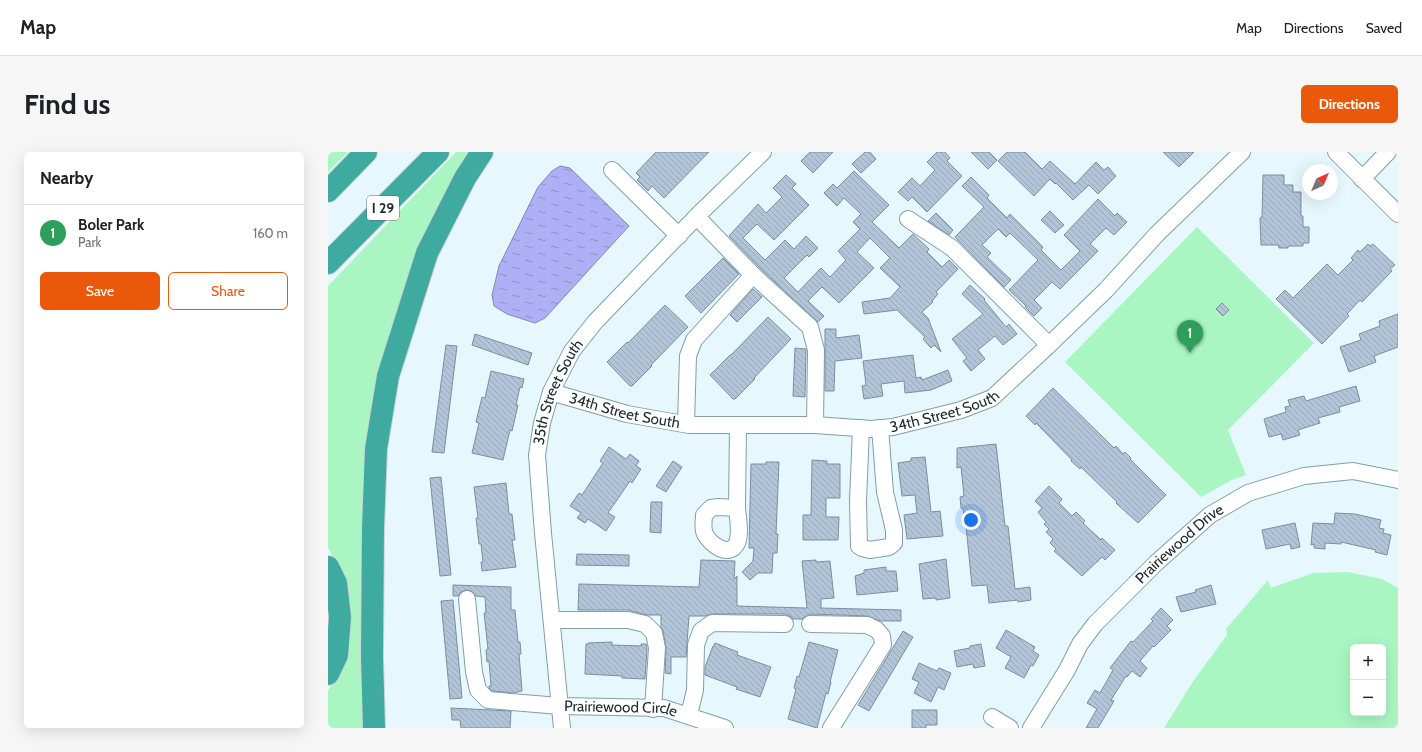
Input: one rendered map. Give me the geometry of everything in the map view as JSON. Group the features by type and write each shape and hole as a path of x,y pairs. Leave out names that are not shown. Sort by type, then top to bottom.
{"highway":[{"path":"328,191 366,152"},
{"name":"I 29","path":"328,263 438,152"},
{"path":"374,728 372,656 373,529 376,449 388,376 427,253 465,178 482,152"},
{"path":"328,566 336,583 340,617 337,655 328,674"}],"street":[{"name":"35th Street South","path":"560,706 543,533 538,455 542,423 550,392 572,351 584,334 618,296 763,152"},
{"name":"34th Street South","path":"550,392 627,414 686,424 815,425 880,428 893,427 961,410 992,398 1106,290 1157,234 1242,152"},
{"path":"1336,152 1398,214"},
{"path":"1362,179 1388,152"},
{"path":"612,170 679,236"},
{"path":"697,217 753,275 810,327 816,350 815,425"},
{"path":"908,219 952,248 1049,345"},
{"path":"686,424 688,356 694,340 753,275"},
{"path":"737,508 738,425"},
{"path":"861,428 858,533 859,546 870,550 889,547 894,543 894,530 885,492 880,428"},
{"name":"Prairiewood Drive","path":"1031,728 1067,670 1080,644 1095,624 1156,563 1210,515 1248,493 1304,476 1352,471 1398,480"},
{"path":"467,599 474,672 478,690 488,700 560,706"},
{"path":"552,620 628,620 645,624 654,633 657,648 654,709"},
{"path":"689,716 695,690 696,645 701,631 712,623 785,624"},
{"path":"810,624 867,626 877,630 882,636 883,646 831,728"},
{"name":"Prairiewood Circle","path":"562,728 560,706 664,708 725,728"},
{"path":"992,717 1010,728"}],"green space":[{"path":"328,152 348,152 328,172"},
{"path":"456,152 472,152 381,375 367,728 328,728 328,691 336,677 338,568 328,547 328,286"},
{"path":"1197,227 1314,343 1228,430 1246,475 1232,480 1201,497 1065,362"},
{"path":"1348,572 1382,579 1398,588 1398,728 1164,728 1194,680 1227,635 1226,629 1268,580 1271,588 1313,573"}],"water":[{"path":"560,166 570,168 629,226 545,318 535,323 507,314 494,306 492,295 499,266 538,187 552,171"}],"building":[{"path":"656,152 709,152 664,198 652,186 648,191 637,180 640,177 636,173"},
{"path":"810,152 833,152 813,173 801,161"},
{"path":"865,152 870,152 876,159 861,173 852,164"},
{"path":"937,152 945,152 950,158 947,161 962,176 927,212 912,197 908,201 898,192 912,178 920,186 935,170 927,162"},
{"path":"971,152 989,152 997,160 988,169"},
{"path":"1007,152 1025,152 1042,169 1050,161 1075,184 1096,162 1104,170 1108,167 1116,176 1098,194 1089,185 1073,200 1050,179 1034,196 998,161"},
{"path":"1163,152 1194,152 1179,167"},
{"path":"854,171 889,205 872,222 899,248 913,234 929,249 927,252 942,267 949,260 958,269 936,292 938,294 932,301 933,302 922,312 928,318 941,352 934,345 931,348 923,339 925,337 897,310 864,314 862,302 890,298 900,287 880,268 890,258 870,238 857,252 874,268 839,303 822,287 808,301 824,316 818,322 760,268 729,236 758,204 766,213 782,197 773,188 786,175 796,184 792,188 809,205 774,240 757,224 743,238 765,260 785,240 794,249 806,236 818,248 809,257 807,255 784,278 798,292 821,268 830,277 846,260 838,251 860,229 853,222 861,214 844,198 837,206 824,193 833,184 837,188"},
{"path":"1263,175 1284,175 1284,185 1293,185 1293,192 1301,192 1301,216 1303,216 1303,227 1309,227 1309,243 1303,243 1303,246 1288,246 1288,248 1279,248 1278,245 1261,245 1260,218 1262,216"},
{"path":"971,177 989,195 987,198 1007,218 1010,214 1043,247 1041,250 1061,270 1080,251 1064,235 1098,199 1115,216 1117,213 1127,222 1114,235 1106,228 1090,244 1098,251 1060,289 1052,282 1034,300 1042,308 1034,316 1009,290 1038,260 1010,233 1006,237 998,229 982,245 991,253 987,257 1011,280 1004,287 955,237 984,207 962,186"},
{"path":"1050,211 1064,225 1055,233 1041,220"},
{"path":"936,213 953,230 949,235 928,221"},
{"path":"1368,244 1370,246 1373,244 1395,265 1390,269 1392,271 1362,302 1360,300 1347,314 1349,316 1322,344 1276,299 1285,290 1293,298 1327,264 1338,275 1353,260 1351,258 1358,250 1360,252"},
{"path":"723,258 739,274 701,313 685,296"},
{"path":"970,285 985,299 984,300 1006,327 1009,324 1017,334 1003,345 995,336 978,350 985,359 971,371 963,361 967,358 952,339 983,314 962,294"},
{"path":"753,289 762,297 737,322 730,315"},
{"path":"1222,303 1229,310 1223,316 1216,309"},
{"path":"665,305 688,327 651,365 652,366 632,386 630,386 607,362"},
{"path":"1398,314 1398,347 1374,356 1376,362 1349,372 1340,347 1361,340 1359,334 1380,326 1379,321"},
{"path":"768,317 791,339 754,378 755,379 735,399 733,399 710,375"},
{"path":"825,329 836,329 836,338 859,335 862,358 835,361 834,391 825,391"},
{"path":"475,334 532,353 528,365 472,345"},
{"path":"446,345 457,346 444,453 432,452"},
{"path":"795,348 806,349 805,397 793,396"},
{"path":"913,355 916,378 921,377 922,380 948,370 952,381 931,390 905,393 904,381 881,384 883,396 864,399 862,386 866,385 863,361"},
{"path":"491,371 524,379 522,388 520,387 516,405 518,405 512,431 510,430 503,460 472,453 479,423 476,422 482,397 485,398"},
{"path":"1356,386 1360,401 1339,407 1340,412 1318,418 1320,423 1298,430 1300,435 1283,440 1281,434 1269,437 1264,419 1286,412 1285,407 1290,406 1288,400 1304,396 1306,401"},
{"path":"1053,388 1114,448 1116,446 1123,454 1125,452 1131,458 1130,459 1166,495 1138,523 1081,467 1080,469 1071,461 1072,460 1036,423 1035,425 1026,416"},
{"path":"996,444 1005,526 1008,526 1015,589 1030,587 1031,600 989,603 987,585 972,586 965,516 963,508 961,508 960,497 964,496 961,467 957,468 957,448"},
{"path":"609,447 626,459 630,454 639,461 636,466 641,469 632,483 630,481 608,513 615,517 606,531 588,519 585,523 577,518 581,513 570,506 579,493 582,495 603,463 600,461"},
{"path":"925,457 931,512 940,511 943,536 907,539 904,515 917,513 915,495 902,496 898,463 911,461 911,458"},
{"path":"812,460 827,461 827,464 840,464 840,498 826,498 826,516 839,517 838,540 803,540 803,515 811,515"},
{"path":"673,461 682,467 666,492 656,486"},
{"path":"766,462 779,462 776,534 778,534 777,553 773,553 772,573 758,573 750,580 742,572 753,561 754,548 749,548 751,464 766,464"},
{"path":"441,477 451,575 440,576 430,478"},
{"path":"506,483 509,514 512,514 515,540 512,540 516,567 482,571 481,562 483,562 481,544 479,544 476,518 478,518 474,487"},
{"path":"1049,486 1062,499 1059,503 1072,516 1076,512 1085,521 1083,523 1101,540 1102,538 1115,550 1105,560 1102,557 1082,576 1054,551 1056,549 1050,543 1053,539 1046,532 1049,529 1044,524 1046,522 1038,512 1042,508 1035,501"},
{"path":"651,502 662,502 661,533 650,532"},
{"path":"1335,513 1355,514 1381,520 1379,528 1384,529 1383,533 1391,535 1387,555 1375,552 1376,550 1341,542 1341,544 1325,543 1325,549 1314,548 1314,544 1311,545 1313,523 1334,524"},
{"path":"1295,523 1300,547 1291,549 1290,544 1266,549 1262,530"},
{"path":"577,554 629,555 629,566 576,565"},
{"path":"946,559 950,598 936,600 936,598 923,599 919,564"},
{"path":"701,560 735,561 734,579 737,576 737,606 806,608 802,561 830,561 834,598 821,599 821,608 901,610 901,621 880,621 867,616 810,614 802,619 793,619 785,614 712,614 705,616 689,616 686,657 671,657 671,674 665,673 666,648 661,627 661,615 647,615 628,610 578,610 579,584 699,587"},
{"path":"886,567 886,571 896,571 898,591 857,595 855,576 864,573 864,570"},
{"path":"453,585 511,587 511,608 512,610 515,610 518,642 520,642 521,654 519,654 522,691 513,693 492,691 489,688 489,686 491,686 489,661 487,662 486,650 488,649 484,613 486,613 485,597 476,596 471,591 466,590 461,592 458,596 453,596"},
{"path":"1211,585 1216,604 1181,612 1176,597 1196,592 1195,590"},
{"path":"453,600 462,698 450,699 441,601"},
{"path":"1161,608 1173,620 1167,626 1171,630 1154,647 1153,646 1140,661 1147,668 1140,677 1132,671 1127,677 1126,676 1111,700 1114,701 1098,728 1086,728 1097,709 1087,703 1095,690 1100,693 1113,670 1110,668 1131,641 1133,642 1153,621 1151,619"},
{"path":"1006,630 1035,647 1033,651 1039,655 1033,666 1031,665 1024,678 1005,668 1011,657 996,648"},
{"path":"903,631 913,637 869,711 858,705"},
{"path":"612,642 612,645 641,646 641,644 646,644 645,679 585,674 586,644"},
{"path":"809,642 838,650 828,694 826,693 817,728 788,719 796,689 794,688 797,676 799,677"},
{"path":"715,643 738,652 737,655 771,667 760,697 736,689 737,687 705,675 705,667"},
{"path":"981,644 985,666 974,668 973,664 957,667 954,651"},
{"path":"919,663 937,671 939,668 951,673 944,690 938,687 931,702 914,693 919,682 912,679"},
{"path":"451,708 511,711 510,728 461,728 460,720 452,720"},
{"path":"912,710 937,710 937,725 926,725 926,728 912,728"}],"place":[{"name":"Boler Park","path":"1190,353"}]}
